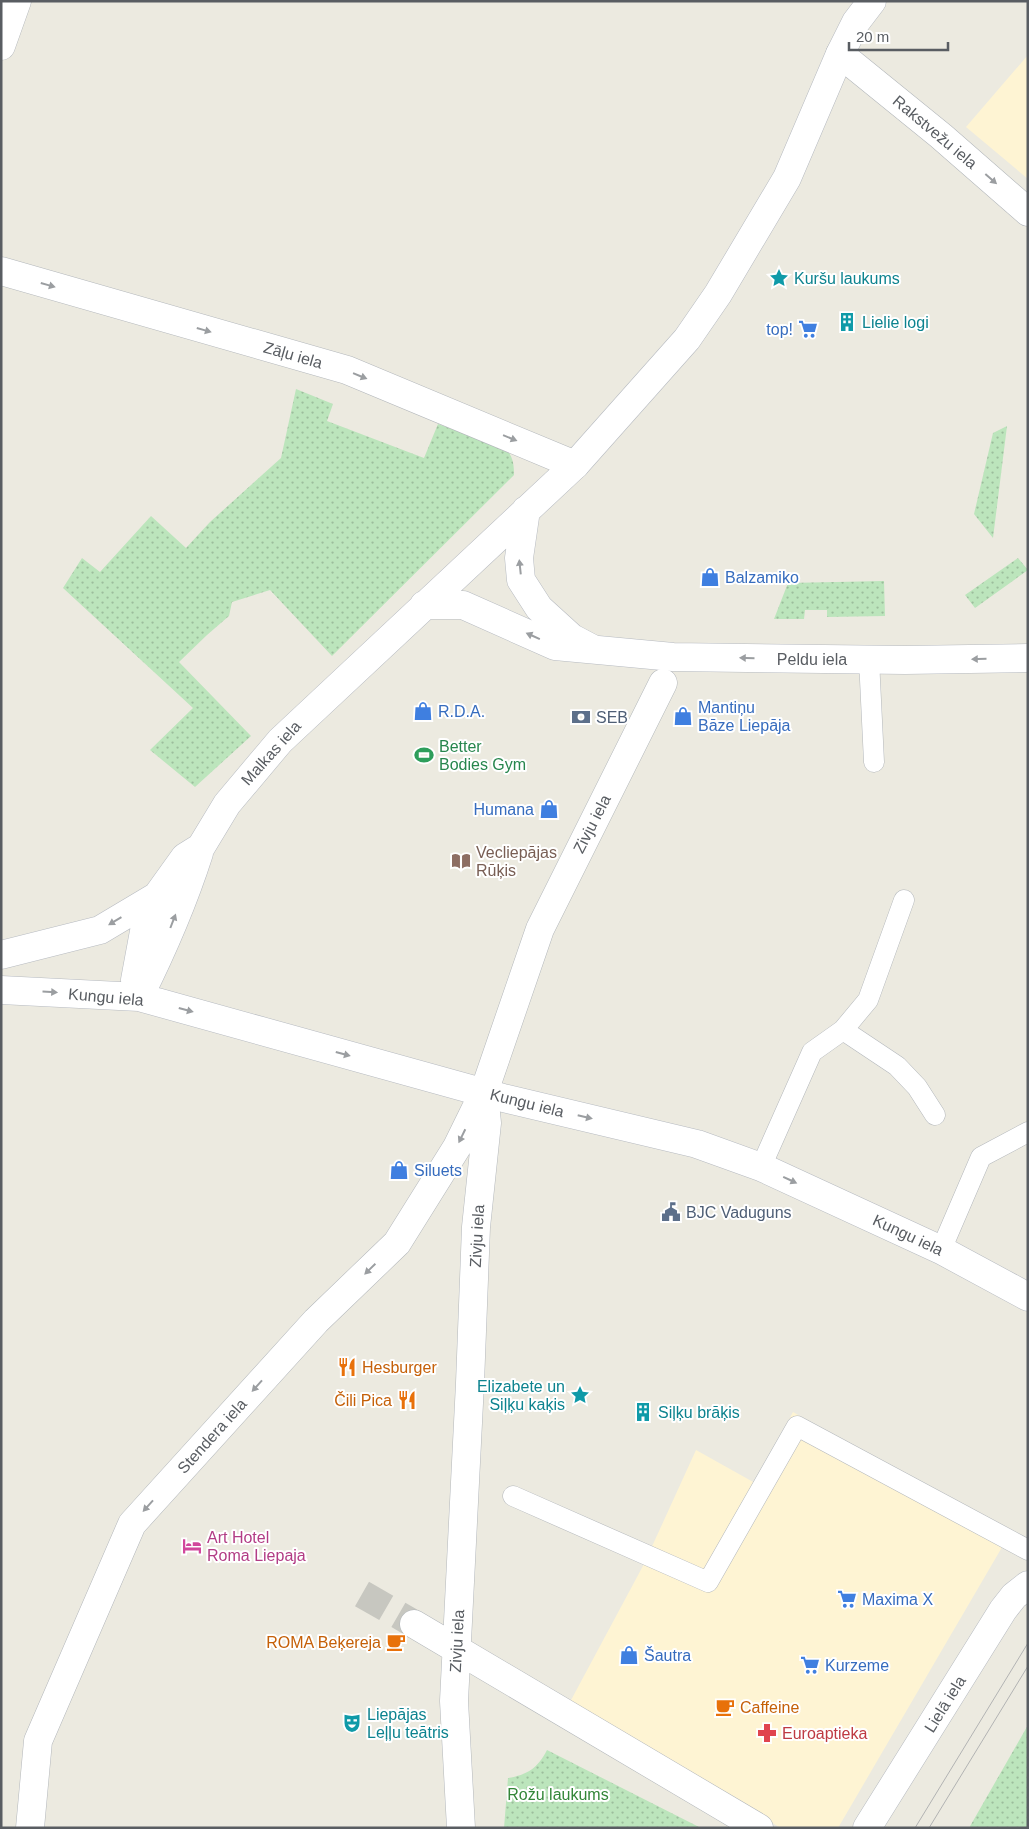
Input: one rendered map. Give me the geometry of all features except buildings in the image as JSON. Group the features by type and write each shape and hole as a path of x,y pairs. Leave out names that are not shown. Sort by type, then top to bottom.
{"street":[{"path":"1,46 17,1"},
{"path":"597,650 572,638 539,608 521,580 519,558 526,510 576,465 687,338 718,294 787,178 840,54 856,22 872,1"},
{"name":"Rakstvežu iela","path":"840,54 940,136 1028,212"},
{"name":"Zāļu iela","path":"1,271 347,370 576,465"},
{"name":"Malkas iela","path":"1,955 100,930 157,896 185,857 201,847 227,804 280,741 526,510"},
{"name":"Peldu iela","path":"424,605 463,605 555,646 673,657 904,660 1028,658"},
{"name":"Zivju iela","path":"461,1828 454,1701 476,1227 487,1123 484,1092 540,930 663,683"},
{"path":"139,998 158,959 201,847"},
{"path":"139,998 135,980 145,926 157,896"},
{"name":"Kungu iela","path":"1,990 139,998 484,1092 697,1144 761,1167 941,1250 1028,1297"},
{"name":"Stendera iela","path":"30,1828 38,1741 132,1524 316,1321 397,1243 457,1147 484,1092"},
{"name":"Lielā iela","path":"867,1828 1003,1610 1014,1596 1028,1585"},
{"path":"414,1624 759,1828"}],"lane":[{"path":"868,659 874,762"},
{"path":"761,1167 812,1052 843,1030 868,1000 904,900"},
{"path":"843,1030 897,1066 917,1087 935,1115"},
{"path":"941,1250 982,1157 1028,1132"},
{"path":"513,1496 708,1582 798,1426 1028,1550"}],"shaded area":[{"path":"1028,55 1028,179 966,127"},
{"path":"793,1412 1008,1537 838,1828 781,1828 609,1728 570,1702 644,1564 696,1450 755,1483"}],"green space":[{"path":"296,389 333,404 327,421 424,458 438,424 505,448 512,460 514,475 332,656 270,590 232,602 229,616 179,662 251,736 195,787 150,750 193,708 63,588 82,558 100,572 151,516 186,548 210,522 281,458"},
{"path":"1007,426 993,538 974,514 993,433"},
{"path":"1018,558 1028,570 975,608 965,595"},
{"path":"884,581 885,616 827,617 827,610 805,610 804,619 774,619 788,583"},
{"path":"1028,1725 1028,1828 969,1828"},
{"name":"Rožu laukums","path":"547,1750 701,1828 504,1828 508,1778 531,1770 540,1762"}],"tunnel":[{"path":"362,1594 414,1624"}],"tram line":[{"path":"915,1828 1028,1643"},
{"path":"929,1828 1028,1666"}],"place":[{"name":"Kuršu laukums","path":"779,278"},
{"name":"Lielie logi","path":"847,322"},
{"name":"top!","path":"808,329"},
{"name":"Balzamiko","path":"710,577"},
{"name":"R.D.A.","path":"423,711"},
{"name":"Mantiņu Bāze Liepāja","path":"683,716"},
{"name":"SEB","path":"581,717"},
{"name":"Better Bodies Gym","path":"424,755"},
{"name":"Humana","path":"549,809"},
{"name":"Vecliepājas Rūķis","path":"461,861"},
{"name":"Siluets","path":"399,1170"},
{"name":"BJC Vaduguns","path":"671,1212"},
{"name":"Hesburger","path":"347,1367"},
{"name":"Elizabete un Siļķu kaķis","path":"580,1395"},
{"name":"Čili Pica","path":"407,1400"},
{"name":"Siļķu brāķis","path":"643,1412"},
{"name":"Art Hotel Roma Liepaja","path":"192,1546"},
{"name":"Maxima X","path":"847,1599"},
{"name":"ROMA Beķereja","path":"396,1642"},
{"name":"Šautra","path":"629,1655"},
{"name":"Kurzeme","path":"810,1665"},
{"name":"Caffeine","path":"725,1707"},
{"name":"Liepājas Leļļu teātris","path":"352,1723"},
{"name":"Euroaptieka","path":"767,1733"}]}
